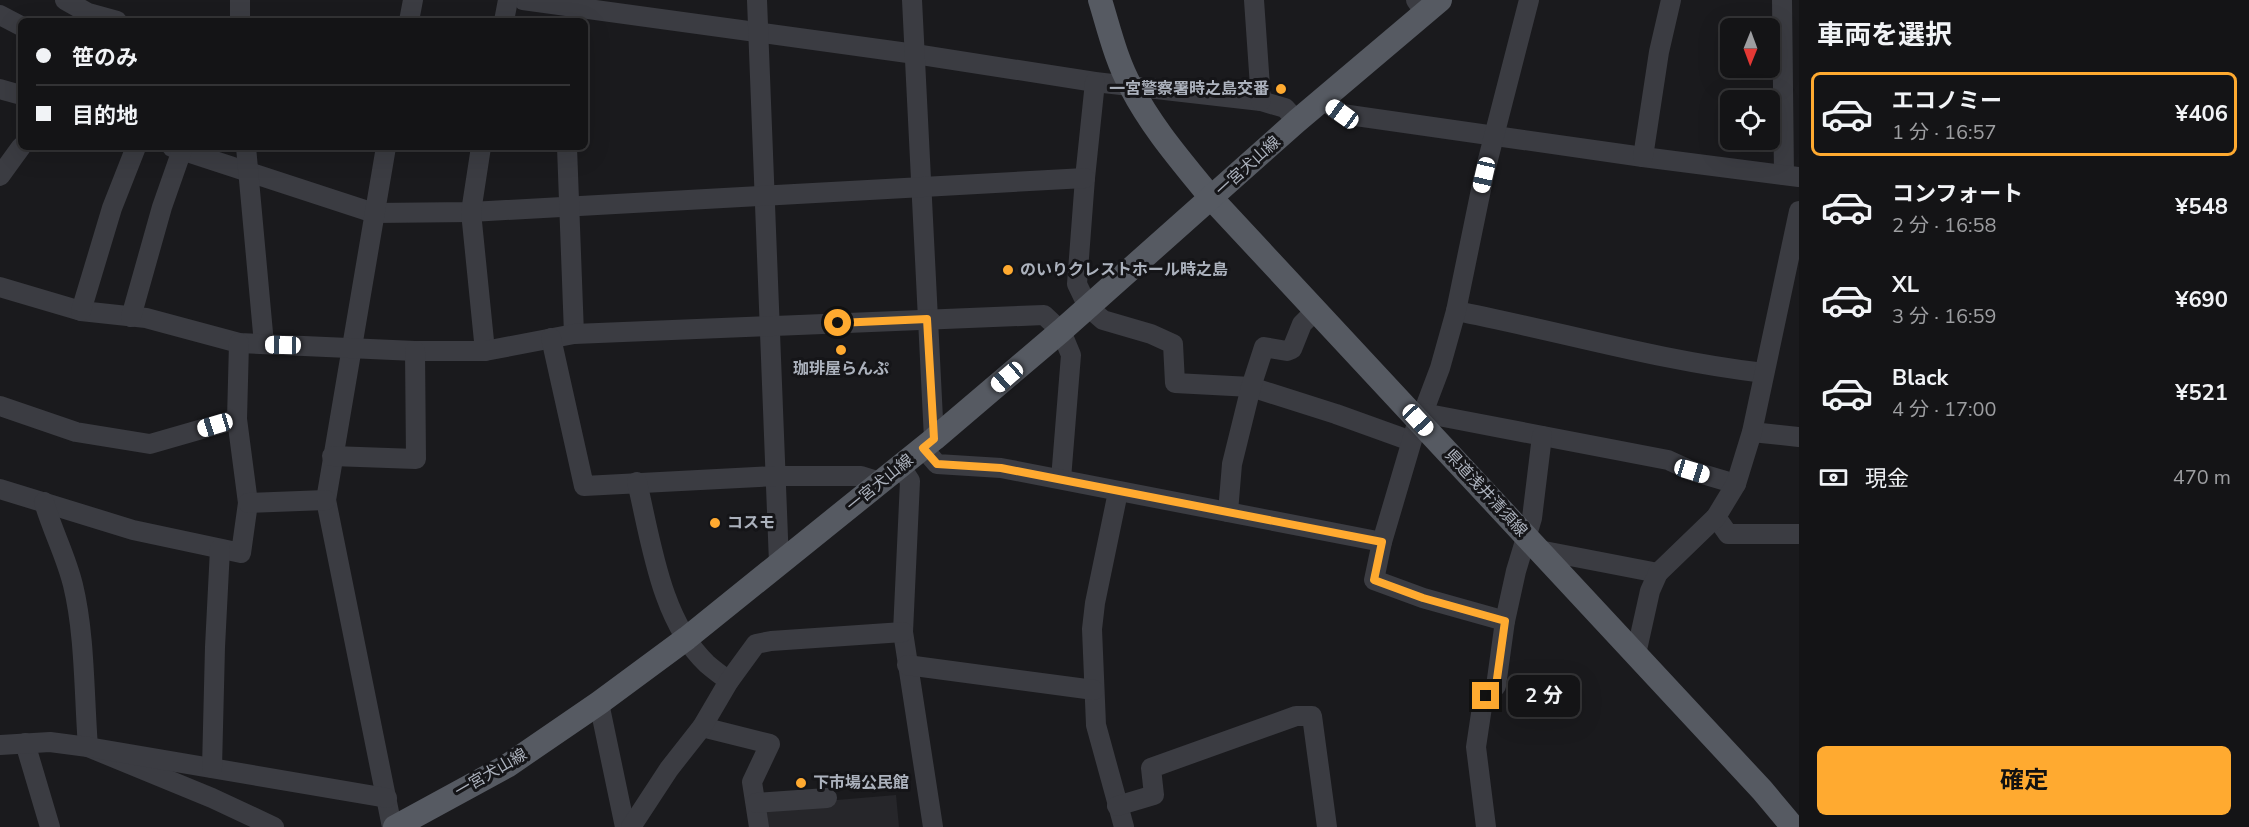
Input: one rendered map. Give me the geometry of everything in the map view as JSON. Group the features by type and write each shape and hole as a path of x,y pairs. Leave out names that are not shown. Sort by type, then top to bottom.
{"main road":[{"name":"県道浅井清須線","path":"1100,0 1114,47 1130,86 1159,132 1212,198 1417,425 1636,654 1762,790 1793,827"},
{"name":"一宮犬山線","path":"393,827 507,766 599,703 687,638 901,467 1061,331 1323,100 1427,4"}],"street":[{"path":"65,0 108,18"},
{"path":"240,0 240,18"},
{"path":"410,18 413,0"},
{"path":"505,18 508,0"},
{"path":"523,0 561,13 759,32 1095,82 1261,101 1285,108 1297,121"},
{"path":"757,0 780,563"},
{"path":"912,0 927,319 928,444 937,464 1001,468 1382,542"},
{"path":"1254,0 1261,101"},
{"path":"1505,621 1423,598 1374,580 1382,542 1417,425 1440,368 1456,312 1471,231 1528,0"},
{"path":"1643,158 1659,51 1671,0"},
{"path":"1323,100 1342,114 1643,158 1792,176 1782,0"},
{"path":"0,15 18,24"},
{"path":"1095,82 1077,284 1088,307 1103,320 1151,334 1173,344 1175,383 1251,387 1336,414 1417,425 1542,436 1668,460 1692,471 1736,484"},
{"path":"0,89 18,94"},
{"path":"0,176 19,150"},
{"path":"81,311 112,208 135,150"},
{"path":"131,317 177,150"},
{"path":"180,150 374,213 471,212 1085,178"},
{"path":"246,150 264,344"},
{"path":"385,150 326,500 393,827"},
{"path":"481,150 471,212 484,351"},
{"path":"567,150 574,334"},
{"path":"1636,654 1650,591 1658,573 1716,517 1736,484 1752,432 1799,211"},
{"path":"0,287 81,311 146,318 239,344 415,351 484,351 574,334 1044,315 1061,331 1071,356 1061,479"},
{"path":"1228,512 1232,464 1251,387 1264,347 1287,351 1292,349 1302,324 1315,311"},
{"path":"1456,312 1649,355 1719,368 1764,373"},
{"path":"551,338 584,486 776,476 861,476 880,482"},
{"path":"0,489 133,530 241,553 248,503 237,419 239,344"},
{"path":"332,456 416,459 415,351"},
{"path":"0,406 76,432 150,444 237,419"},
{"path":"1752,432 1799,437"},
{"path":"1486,827 1476,747 1482,707 1486,696 1496,686 1505,621 1516,571 1533,544 1532,518 1542,436"},
{"path":"901,467 910,481 903,632 933,827"},
{"path":"637,482 662,591 687,638 706,663 729,681"},
{"path":"1118,492 1095,603 1092,629 1096,725 1124,827"},
{"path":"248,503 326,500"},
{"path":"44,502 66,563 77,606 88,747"},
{"path":"1716,517 1728,534 1799,534"},
{"path":"1533,544 1658,573"},
{"path":"212,768 220,549"},
{"path":"631,827 756,644 903,632"},
{"path":"907,665 1094,690"},
{"path":"599,703 625,827"},
{"path":"1118,806 1154,795 1151,768 1296,716 1312,716 1327,827"},
{"path":"702,726 770,744 752,782 759,827"},
{"path":"0,744 50,742 88,747 387,798"},
{"path":"26,743 50,827"},
{"path":"88,747 212,798 274,827"},
{"path":"756,803 827,798"}],"shaded area":[{"path":"896,795 899,827 762,827 766,806"}],"place":[{"name":"一宮警察署時之島交番","path":"1281,89"},
{"name":"のいりクレストホール時之島","path":"1008,270"},
{"name":"珈琲屋らんぷ","path":"841,350"},
{"name":"コスモ","path":"715,523"},
{"name":"下市場公民館","path":"801,783"}],"route":[{"path":"838,323 927,319 934,439 923,448 937,464 1001,468 1382,542 1374,580 1423,598 1505,621 1496,686 1486,696"}]}
